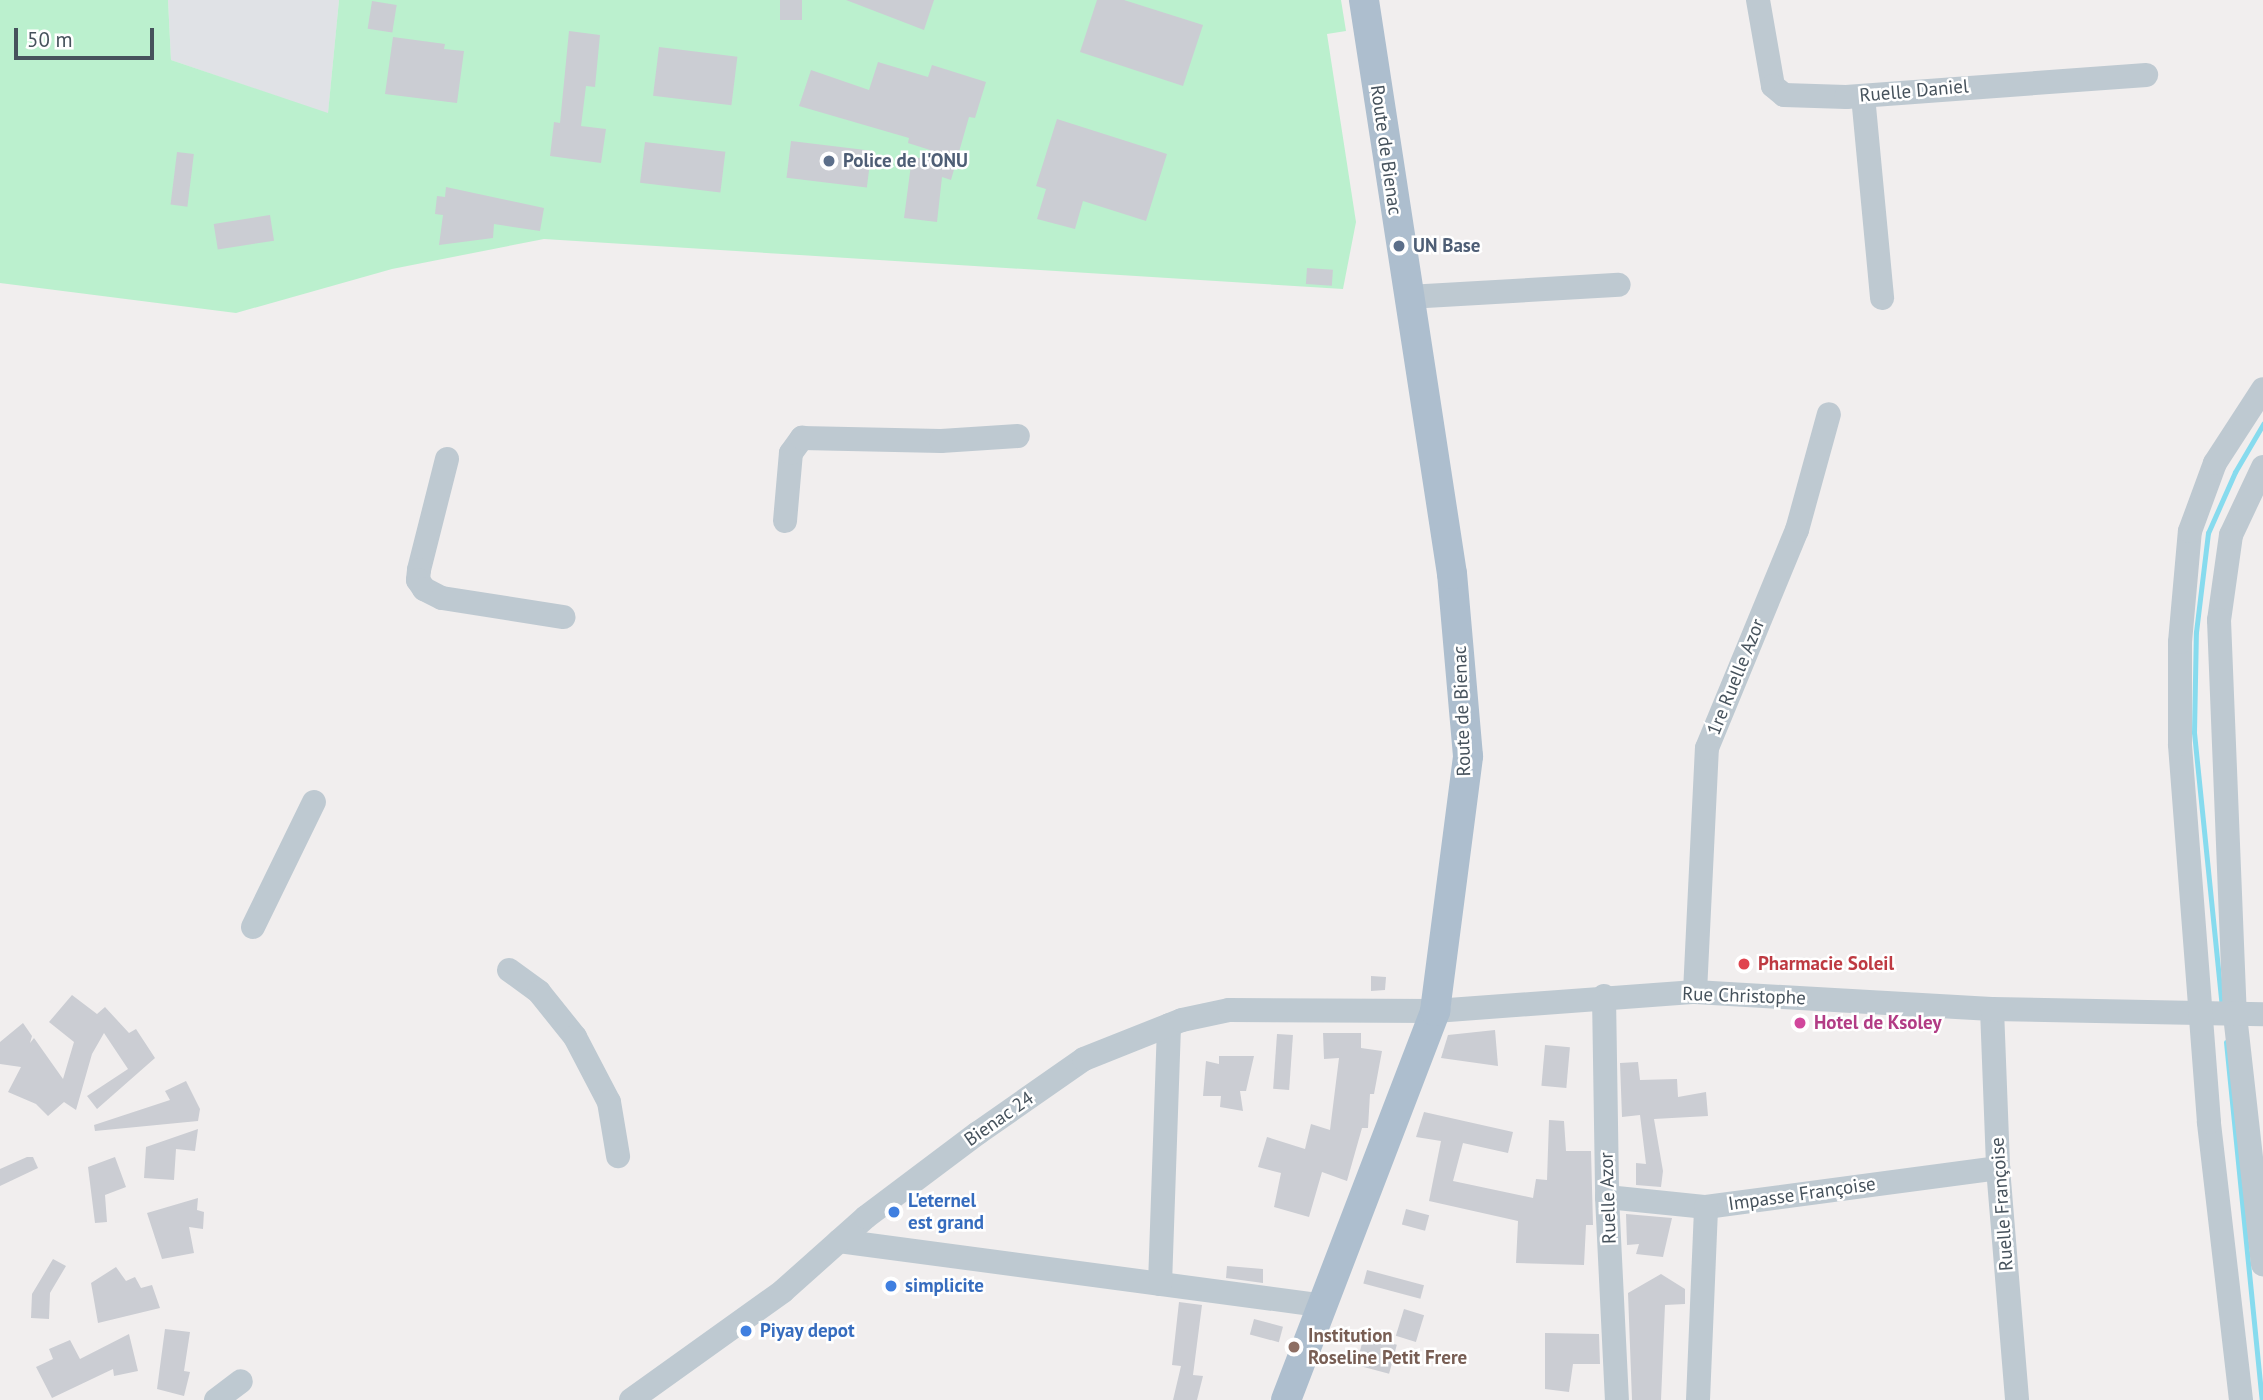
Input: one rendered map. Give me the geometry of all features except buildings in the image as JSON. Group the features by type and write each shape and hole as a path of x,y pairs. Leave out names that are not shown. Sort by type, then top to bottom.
{"main road":[{"name":"Route de Bienac","path":"1286,1400 1435,1011 1468,756 1452,574 1364,0"}],"street":[{"name":"Ruelle Daniel","path":"1758,0 1773,86 1784,95 1863,96 2146,75"},
{"path":"1863,96 1882,298"},
{"path":"1408,297 1619,285"},
{"path":"2241,1400 2201,1015 2180,744 2180,642 2190,531 2215,463 2263,389"},
{"name":"1re Ruelle Azor","path":"1695,992 1707,748 1797,530 1829,414"},
{"path":"785,521 791,453 802,438 941,441 1018,436"},
{"path":"447,459 419,570 418,580 424,589 442,598 564,617"},
{"path":"2263,467 2231,535 2219,620 2235,1015 2263,1264"},
{"path":"253,927 314,802"},
{"path":"509,970 539,992 575,1037 609,1102 618,1156"},
{"name":"Rue Christophe","path":"1435,1011 1604,996 1695,992 1992,1009 2201,1015 2263,1014"},
{"name":"Ruelle Azor","path":"1604,996 1606,1197 1617,1400"},
{"name":"Ruelle Françoise","path":"1992,1009 1998,1168 2017,1400"},
{"name":"Bienac 24","path":"631,1400 783,1291 839,1241 978,1133 1084,1059 1169,1025 1229,1010 1435,1011"},
{"path":"1160,1284 1169,1025"},
{"name":"Impasse Françoise","path":"1606,1197 1706,1207 1998,1168"},
{"path":"1698,1400 1706,1207"},
{"path":"839,1241 1323,1306"},
{"path":"216,1400 241,1381"}],"shaded area":[{"path":"168,0 339,0 328,114 171,60"}],"green space":[{"path":"0,0 168,0 171,60 328,113 339,0 1341,0 1346,31 1327,34 1356,222 1343,289 544,239 392,269 236,313 0,283"}],"waterway":[{"path":"2222,1008 2194,732 2196,632 2208,533 2235,472 2263,424"},
{"path":"2226,1042 2262,1400"}],"place":[{"name":"Police de l'ONU","path":"829,161"},
{"name":"UN Base","path":"1399,246"},
{"name":"Pharmacie Soleil","path":"1744,964"},
{"name":"Hotel de Ksoley","path":"1800,1023"},
{"name":"L'eternel est grand","path":"894,1212"},
{"name":"simplicite","path":"891,1286"},
{"name":"Piyay depot","path":"746,1331"},
{"name":"Institution Roseline Petit Frere","path":"1294,1347"}]}
